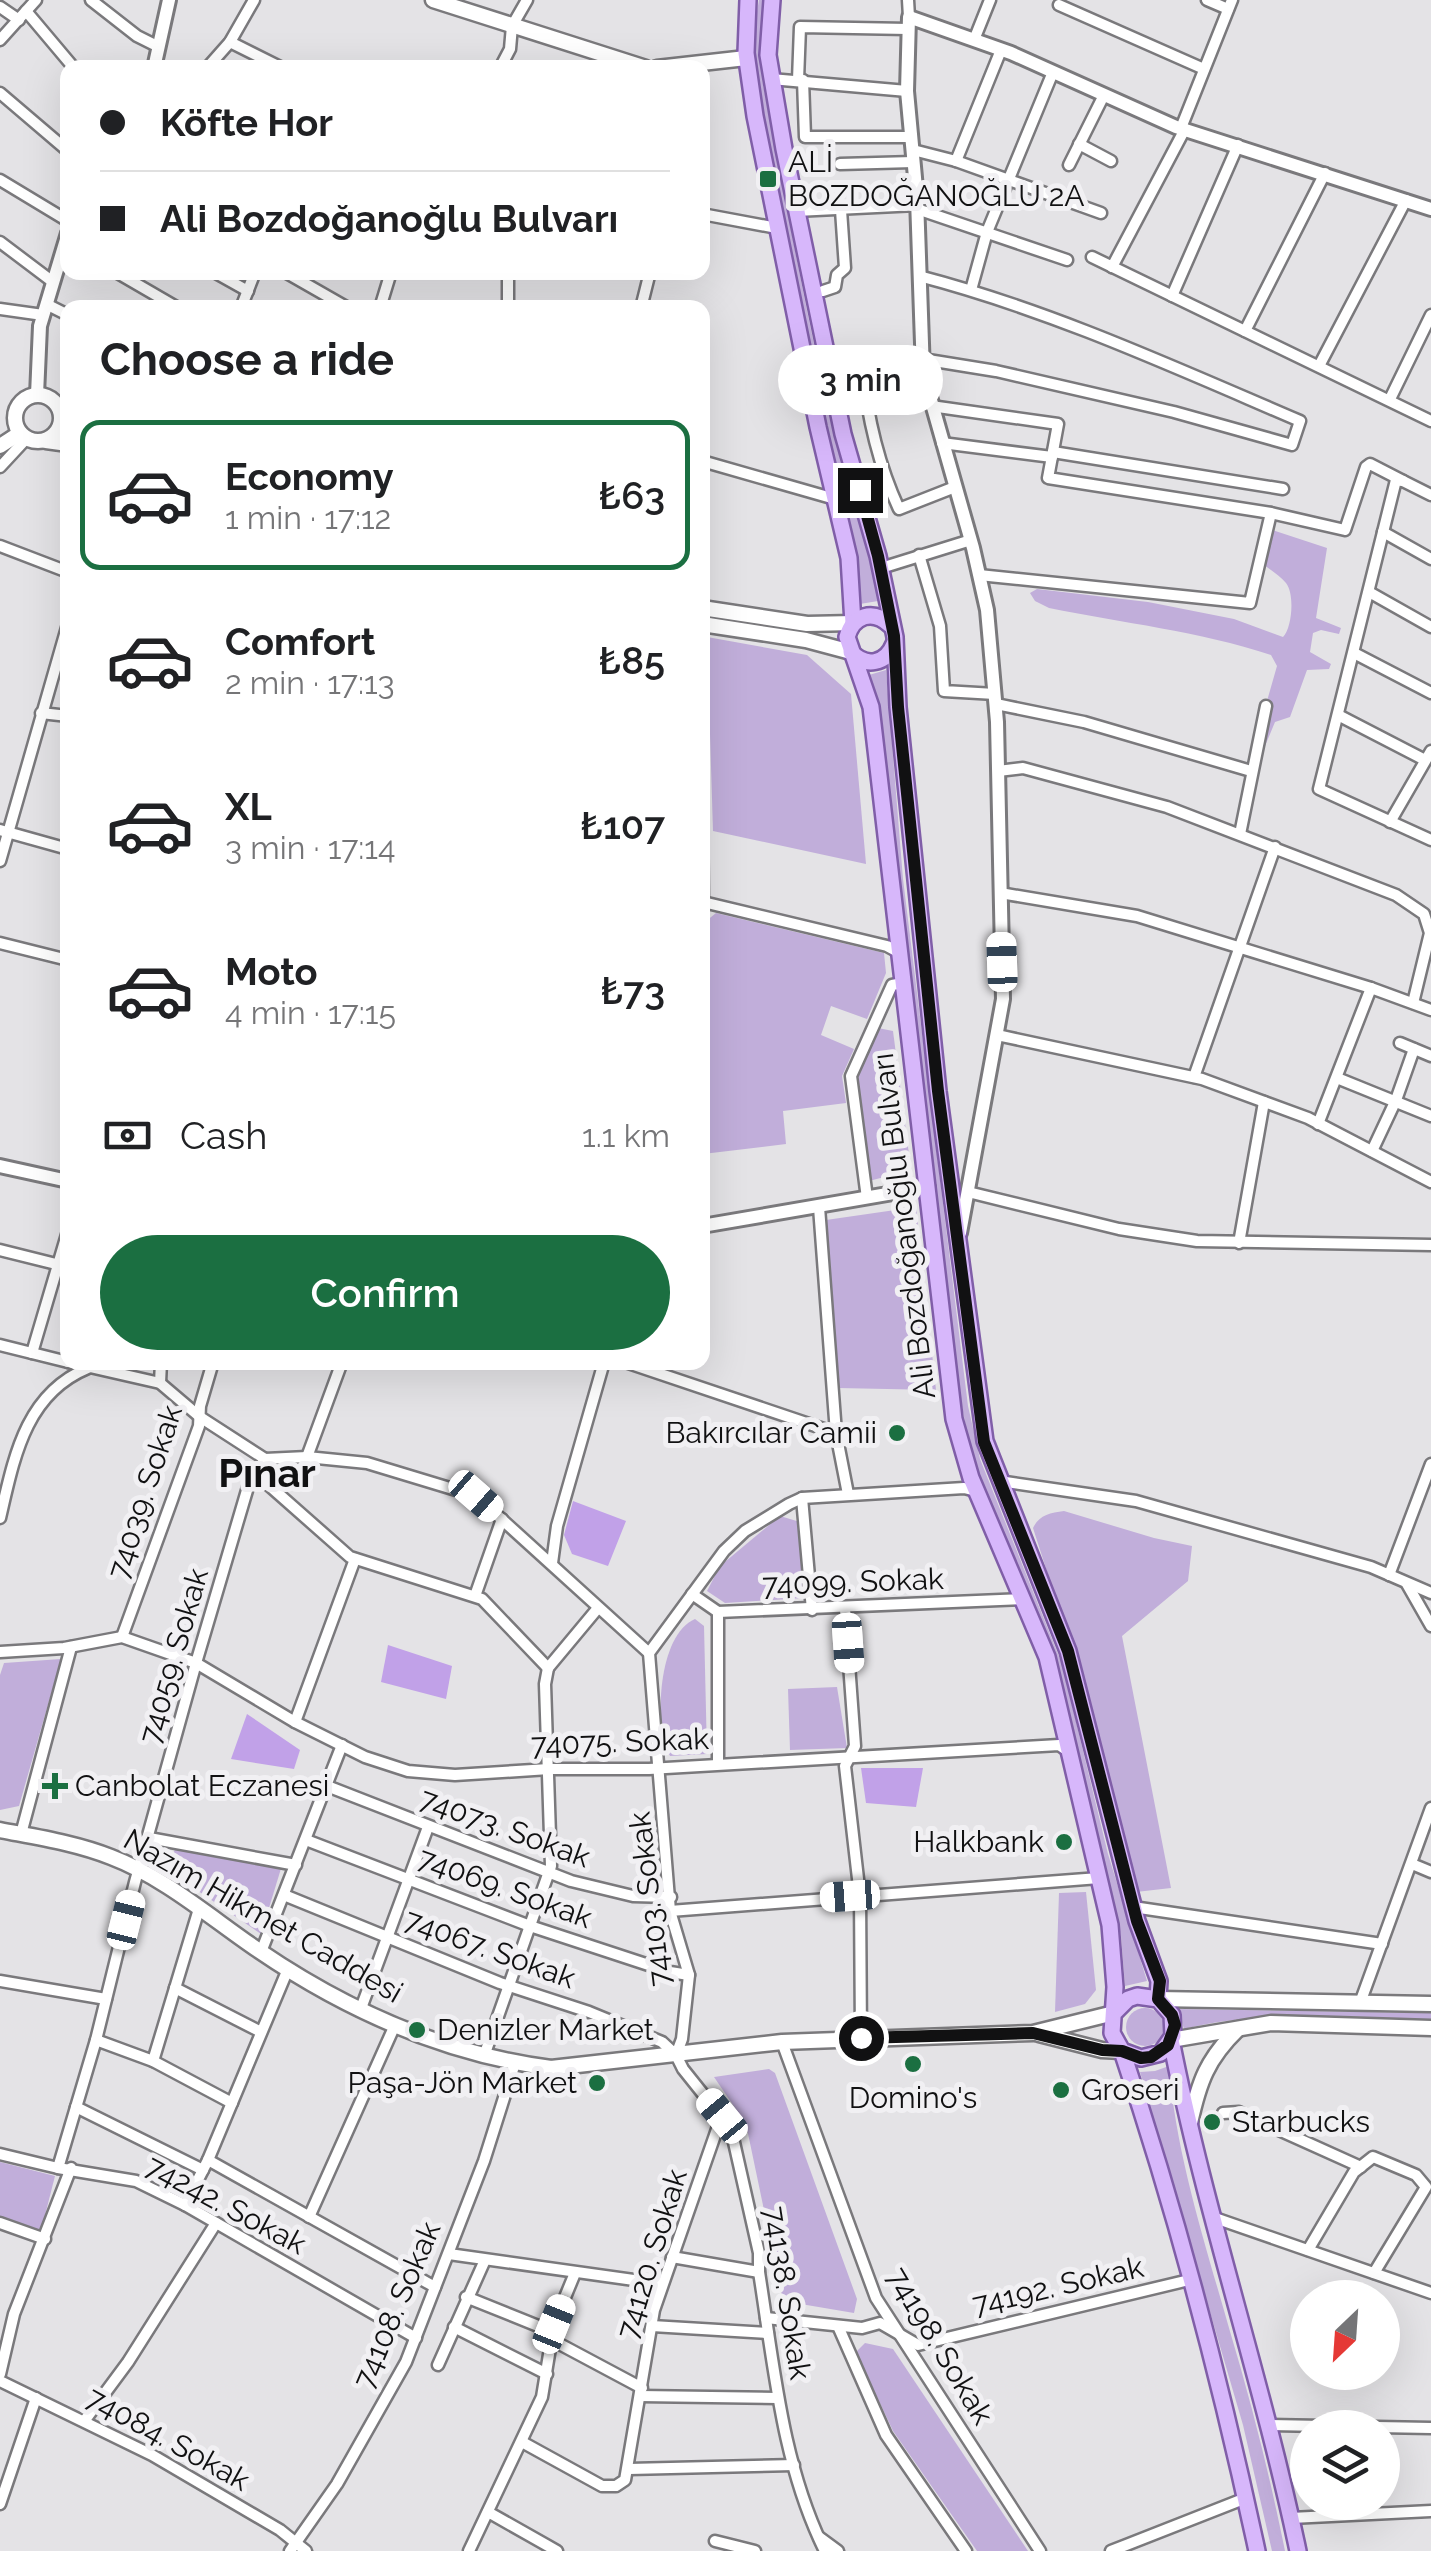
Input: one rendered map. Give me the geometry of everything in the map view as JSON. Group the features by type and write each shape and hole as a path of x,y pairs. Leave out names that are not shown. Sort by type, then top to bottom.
{"main road":[{"path":"433,0 620,60"},
{"path":"748,0 746,58 777,228 851,571 853,623 847,637 851,652"},
{"path":"710,625 806,640 851,652 864,661 879,661 891,652 894,644 881,568 829,369 796,211 768,56 772,0"},
{"path":"710,64 746,58"},
{"path":"23,436 15,420 18,406 36,395 50,398 60,412"},
{"path":"46,440 60,425"},
{"path":"0,446 23,436 60,443"},
{"path":"710,609 807,624 853,623 874,615 890,625"},
{"name":"Ali Bozdoğanoğlu Bulvarı","path":"894,644 934,1055 984,1442 1068,1651 1133,1907 1160,1981 1158,1999"},
{"name":"Ali Bozdoğanoğlu Bulvarı","path":"851,652 870,707 954,1420 976,1491 1046,1657 1110,1925 1114,2014"},
{"name":"Nazım Hikmet Caddesi","path":"0,1830 108,1856 139,1870 288,1970 360,2012 484,2056 515,2063 551,2068 782,2042 1033,2033"},
{"path":"1258,2551 1230,2428 1189,2280 1122,2051 1112,2033 1114,2014 1120,2005 1137,1996 1431,2004"},
{"path":"1033,2033 1151,2057 1161,2053 1171,2040 1175,2025 1158,1999"},
{"path":"1033,2033 1114,2014"},
{"path":"1171,2040 1271,2023 1431,2028"},
{"path":"1189,2126 1198,2084 1215,2051 1238,2029"},
{"path":"1171,2040 1189,2126 1290,2514"},
{"path":"1291,2520 1298,2551"}],"street":[{"path":"0,40 36,0"},
{"path":"90,0 159,48"},
{"path":"156,60 169,0"},
{"path":"214,60 230,42 254,0"},
{"path":"504,60 510,49 512,26 527,0"},
{"path":"908,0 907,91 917,207 922,359 986,610 998,771 1002,999 958,1241"},
{"path":"974,40 990,0"},
{"path":"1112,267 1183,129 1230,4 1206,0"},
{"path":"1060,5 1204,69"},
{"path":"0,7 23,16 66,60"},
{"path":"1101,213 956,161 912,150 805,138 800,27 909,23 974,40 1183,129 1431,209"},
{"path":"230,42 266,60"},
{"path":"956,161 1001,50"},
{"path":"971,290 987,232 1053,72"},
{"path":"771,79 907,91"},
{"path":"0,94 60,144"},
{"path":"1069,164 1104,95"},
{"path":"1079,144 1111,160"},
{"path":"1172,296 1238,145"},
{"path":"840,164 912,150"},
{"path":"1246,330 1326,173"},
{"path":"0,180 60,216"},
{"path":"1319,366 1406,200"},
{"path":"796,211 917,207 1067,260"},
{"path":"823,291 835,287 837,275 845,268 841,210"},
{"path":"710,215 777,228"},
{"path":"0,242 53,282"},
{"path":"1092,257 1431,421"},
{"path":"36,395 44,310 60,260"},
{"path":"829,369 922,359 996,371 1174,412 1292,445 1300,421 1169,365 971,290 919,276"},
{"path":"130,280 164,300"},
{"path":"228,280 248,292"},
{"path":"244,300 253,280"},
{"path":"299,280 334,300"},
{"path":"0,309 60,313"},
{"path":"1390,399 1431,316"},
{"path":"862,366 866,404 886,481 899,509 955,487"},
{"path":"931,406 1058,424 1048,478 1271,513 1346,530 1370,464 1431,496"},
{"path":"0,467 23,436"},
{"path":"942,443 1143,466 1283,489"},
{"path":"710,463 835,499"},
{"path":"1137,491 1143,466"},
{"path":"1403,480 1396,480 1320,789 1431,840"},
{"path":"979,575 1250,602 1271,513"},
{"path":"1384,532 1431,559"},
{"path":"881,568 971,540"},
{"path":"0,546 60,569"},
{"path":"919,556 940,626 944,692 995,699 1250,771"},
{"path":"1369,592 1431,627"},
{"path":"0,861 4,832 60,651"},
{"path":"1354,653 1431,693"},
{"path":"1240,834 1266,706"},
{"path":"42,712 60,715"},
{"path":"1338,715 1428,755 1390,822"},
{"path":"998,771 1023,768 1168,806 1396,895 1424,914 1430,933 1412,1003"},
{"path":"4,832 60,847"},
{"path":"1194,1078 1275,847"},
{"path":"1000,893 1136,916 1431,1010"},
{"path":"710,907 887,946 900,954"},
{"path":"0,943 60,958"},
{"path":"867,1198 851,1076 892,985 904,982"},
{"path":"1318,1124 1371,988"},
{"path":"997,1035 1194,1078 1318,1124 1431,1182"},
{"path":"1400,1044 1431,1056"},
{"path":"1372,1152 1414,1049"},
{"path":"1337,1078 1431,1116"},
{"path":"1239,1243 1264,1102"},
{"path":"0,1166 60,1179"},
{"path":"710,1225 928,1187"},
{"path":"968,1192 1118,1229 1198,1241 1431,1245"},
{"path":"819,1207 836,1433 848,1494"},
{"path":"0,1250 60,1265"},
{"path":"32,1354 60,1277"},
{"path":"0,1345 60,1360"},
{"path":"0,1518 26,1424 62,1378 84,1370"},
{"path":"98,1370 160,1383 200,1417 265,1459 307,1457 367,1463 476,1496 649,1653 724,1550 745,1531 802,1498 964,1488 976,1491"},
{"path":"160,1383 161,1370"},
{"name":"74039. Sokak","path":"122,1636 200,1417 211,1370"},
{"path":"307,1457 339,1370"},
{"path":"552,1562 557,1526 602,1370"},
{"path":"649,1370 836,1433"},
{"name":"74059. Sokak","path":"58,2168 196,1662 255,1473 265,1459"},
{"path":"1390,1575 1431,1464"},
{"path":"255,1473 355,1559 482,1599 548,1668"},
{"path":"999,1481 1136,1501 1390,1575 1431,1593"},
{"path":"802,1498 812,1610"},
{"path":"475,1596 502,1519"},
{"path":"295,1722 355,1559"},
{"path":"1406,1582 1431,1626"},
{"path":"692,1594 718,1612 718,1764"},
{"name":"74099. Sokak","path":"718,1612 1022,1599"},
{"path":"484,2056 549,1873 548,1668 598,1608"},
{"path":"846,1609 854,1746 845,1766 860,1896 861,2038"},
{"path":"0,1652 72,1647 122,1636"},
{"name":"74075. Sokak","path":"122,1636 196,1662 295,1722 342,1746 408,1771 455,1775 660,1768 1058,1744 1069,1752"},
{"path":"21,1834 72,1647"},
{"name":"74103. Sokak","path":"649,1653 670,1911 690,1975 682,2039 676,2055"},
{"path":"261,1952 342,1746"},
{"name":"74073. Sokak","path":"327,1786 571,1882 633,1896 670,1896"},
{"path":"1360,2003 1431,1808"},
{"path":"360,2012 428,1828"},
{"path":"149,1838 296,1865"},
{"name":"74069. Sokak","path":"306,1840 530,1926 690,1975"},
{"path":"1412,1864 1431,1872"},
{"path":"670,1911 1099,1878"},
{"name":"74067. Sokak","path":"284,1894 508,1986 638,2030 662,2042 676,2055"},
{"path":"1133,1907 1382,1944"},
{"path":"153,2061 198,1909"},
{"path":"185,2205 206,2166 288,1970"},
{"path":"0,1981 106,1999"},
{"path":"175,1988 262,2032"},
{"path":"309,2217 394,2025"},
{"path":"96,2040 153,2061 232,2103"},
{"name":"74198. Sokak","path":"782,2042 876,2298 1040,2551"},
{"name":"74138. Sokak","path":"676,2055 731,2129 759,2253 758,2272 778,2398 804,2508 825,2551"},
{"name":"74108. Sokak","path":"293,2546 337,2484 406,2362 484,2161 515,2063"},
{"path":"76,2108 309,2217 435,2287"},
{"path":"1223,2113 1239,2112 1361,2166"},
{"name":"74120. Sokak","path":"629,2470 662,2284 722,2116"},
{"name":"74242. Sokak","path":"0,2154 136,2181 185,2205 416,2338"},
{"path":"1308,2250 1354,2172 1373,2157 1416,2175 1426,2187 1374,2273"},
{"path":"0,2378 14,2314 71,2168"},
{"path":"1212,2217 1431,2293"},
{"path":"0,2223 46,2240"},
{"path":"85,2420 128,2362 216,2223"},
{"path":"448,2254 662,2284"},
{"path":"672,2257 758,2272"},
{"path":"438,2365 485,2260"},
{"path":"469,2551 542,2397 552,2336 575,2272"},
{"name":"74192. Sokak","path":"766,2318 862,2328 880,2323 918,2344 1189,2280"},
{"path":"466,2297 552,2336 641,2392 778,2398"},
{"path":"652,2326 768,2333"},
{"path":"838,2326 886,2435 966,2551"},
{"path":"454,2328 547,2374"},
{"name":"74084. Sokak","path":"0,2378 85,2420 232,2502 293,2546 306,2551"},
{"path":"0,2504 36,2398"},
{"path":"1269,2424 1431,2428"},
{"path":"522,2442 602,2486 616,2486 625,2480 629,2470 794,2465"},
{"path":"1111,2551 1246,2498"},
{"path":"1400,2513 1431,2511"},
{"path":"488,2512 556,2551"},
{"path":"818,2536 838,2551"},
{"path":"714,2542 755,2551"}],"shaded area":[{"path":"759,0 764,0 759,47 763,84 797,258 818,363 878,601 860,604 858,569 757,84 751,46"},
{"path":"1269,529 1327,548 1316,618 1341,628 1339,634 1321,630 1313,633 1310,652 1331,664 1329,669 1307,670 1290,717 1275,722 1265,746 1253,750 1277,666 1271,655 1188,634 1049,608 1035,601 1030,593 1037,589 1148,602 1234,619 1283,637 1289,626 1291,595 1286,583 1260,562"},
{"path":"710,638 807,655 851,694 866,864 713,831"},
{"path":"886,670 903,879 968,1406 980,1459 1062,1664 1108,1854 1147,1981 1125,1986 1121,1936 1056,1666 973,1462 962,1407 877,700 869,675"},
{"path":"716,913 884,953 886,973 867,1019 831,1006 821,1035 854,1049 842,1076 846,1103 783,1111 786,1144 710,1153 710,918"},
{"path":"878,1028 893,1031 911,1170 869,1181 855,1075"},
{"path":"916,1207 936,1390 838,1388 826,1220"},
{"path":"573,1501 626,1521 608,1566 572,1554 564,1535"},
{"path":"1064,1511 1192,1546 1188,1581 1122,1636 1171,1888 1136,1892 1096,1724 1033,1528 1046,1515"},
{"path":"780,1516 800,1522 803,1598 725,1603 707,1591 720,1566"},
{"path":"695,1619 704,1626 707,1754 670,1756 662,1724 662,1682 673,1643"},
{"path":"388,1645 452,1666 446,1699 381,1682"},
{"path":"61,1659 19,1806 0,1810 0,1675 4,1663"},
{"path":"837,1687 847,1748 790,1750 788,1689"},
{"path":"247,1714 300,1750 294,1769 231,1759"},
{"path":"861,1768 923,1768 916,1807 866,1803"},
{"path":"178,1843 283,1862 261,1934 166,1869"},
{"path":"1086,1892 1096,1990 1085,2004 1055,2012 1059,1893"},
{"path":"1145,2008 1158,2014 1164,2027 1158,2040 1145,2046 1132,2040 1126,2027 1132,2014"},
{"path":"1178,2009 1431,2013 1431,2020 1276,2017 1184,2029"},
{"path":"1169,2066 1185,2166 1252,2411 1285,2551 1272,2551 1243,2425 1140,2072"},
{"path":"769,2069 775,2073 857,2299 854,2313 783,2301 746,2124 714,2077"},
{"path":"0,2162 55,2176 41,2231 0,2217"},
{"path":"865,2343 893,2349 1028,2551 977,2551 893,2431 856,2352"}],"place":[{"name":"ALİ BOZDOĞANOĞLU 2A","path":"768,179"},
{"name":"Bakırcılar Camii","path":"897,1433"},
{"name":"Canbolat Eczanesi","path":"55,1786"},
{"name":"Halkbank","path":"1064,1842"},
{"name":"Denizler Market","path":"417,2030"},
{"name":"Domino's","path":"913,2064"},
{"name":"Paşa-Jön Market","path":"597,2083"},
{"name":"Groseri","path":"1061,2090"},
{"name":"Starbucks","path":"1212,2122"}],"district":[{"name":"Pınar","path":"267,1473"}],"route":[{"path":"860,490 894,636 938,1091 984,1442 1068,1651 1137,1921 1160,1981 1158,1999 1175,2025 1171,2040 1161,2053 1141,2058 1033,2033 861,2038"}]}
